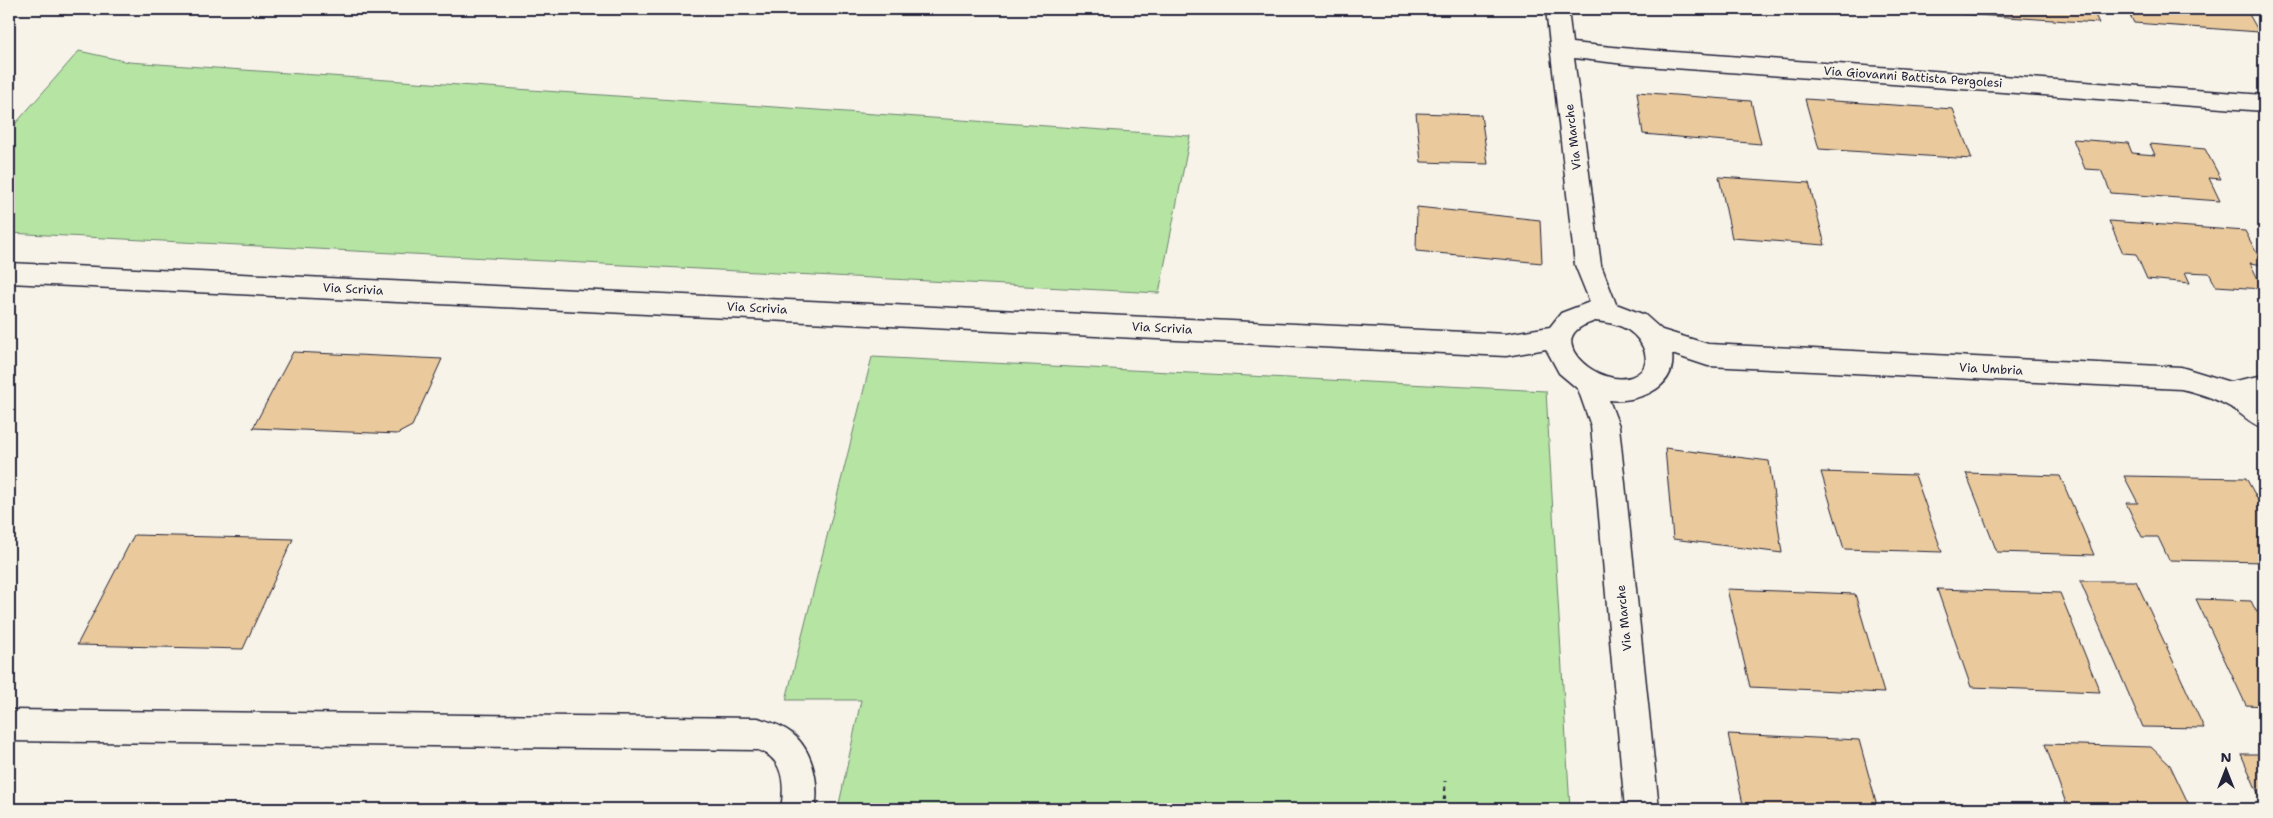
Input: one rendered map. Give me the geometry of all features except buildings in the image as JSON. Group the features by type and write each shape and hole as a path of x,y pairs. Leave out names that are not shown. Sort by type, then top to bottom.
{"street":[{"name":"Via Marche","path":"1557,9 1594,312"},
{"name":"Via Giovanni Battista Pergolesi","path":"1563,49 1632,57 2264,103"},
{"name":"Via Scrivia","path":"9,273 1506,345 1558,336"},
{"path":"1594,312 1633,320 1652,338 1660,357 1658,366 1648,382 1629,390 1617,390 1589,383 1575,374 1564,362 1558,349 1558,336 1562,326 1571,318 1594,312"},
{"name":"Via Umbria","path":"1652,338 1708,355 2181,378 2204,383 2230,393 2264,417"},
{"name":"Via Scrivia","path":"1506,345 1564,362"},
{"name":"Via Umbria","path":"1658,366 1708,355"},
{"name":"Via Marche","path":"1589,383 1605,426 1642,809"},
{"path":"2230,393 2264,386"},
{"name":"Via Marche","path":"1605,426 1617,390"},
{"path":"9,725 758,734 777,742 792,758 800,776 798,809"}],"path":[{"path":"1444,809 1445,781"}],"green space":[{"path":"79,51 129,62 1190,136 1159,293 9,233 9,131"},
{"path":"872,357 1546,391 1570,809 838,809 861,700 786,700"}]}
